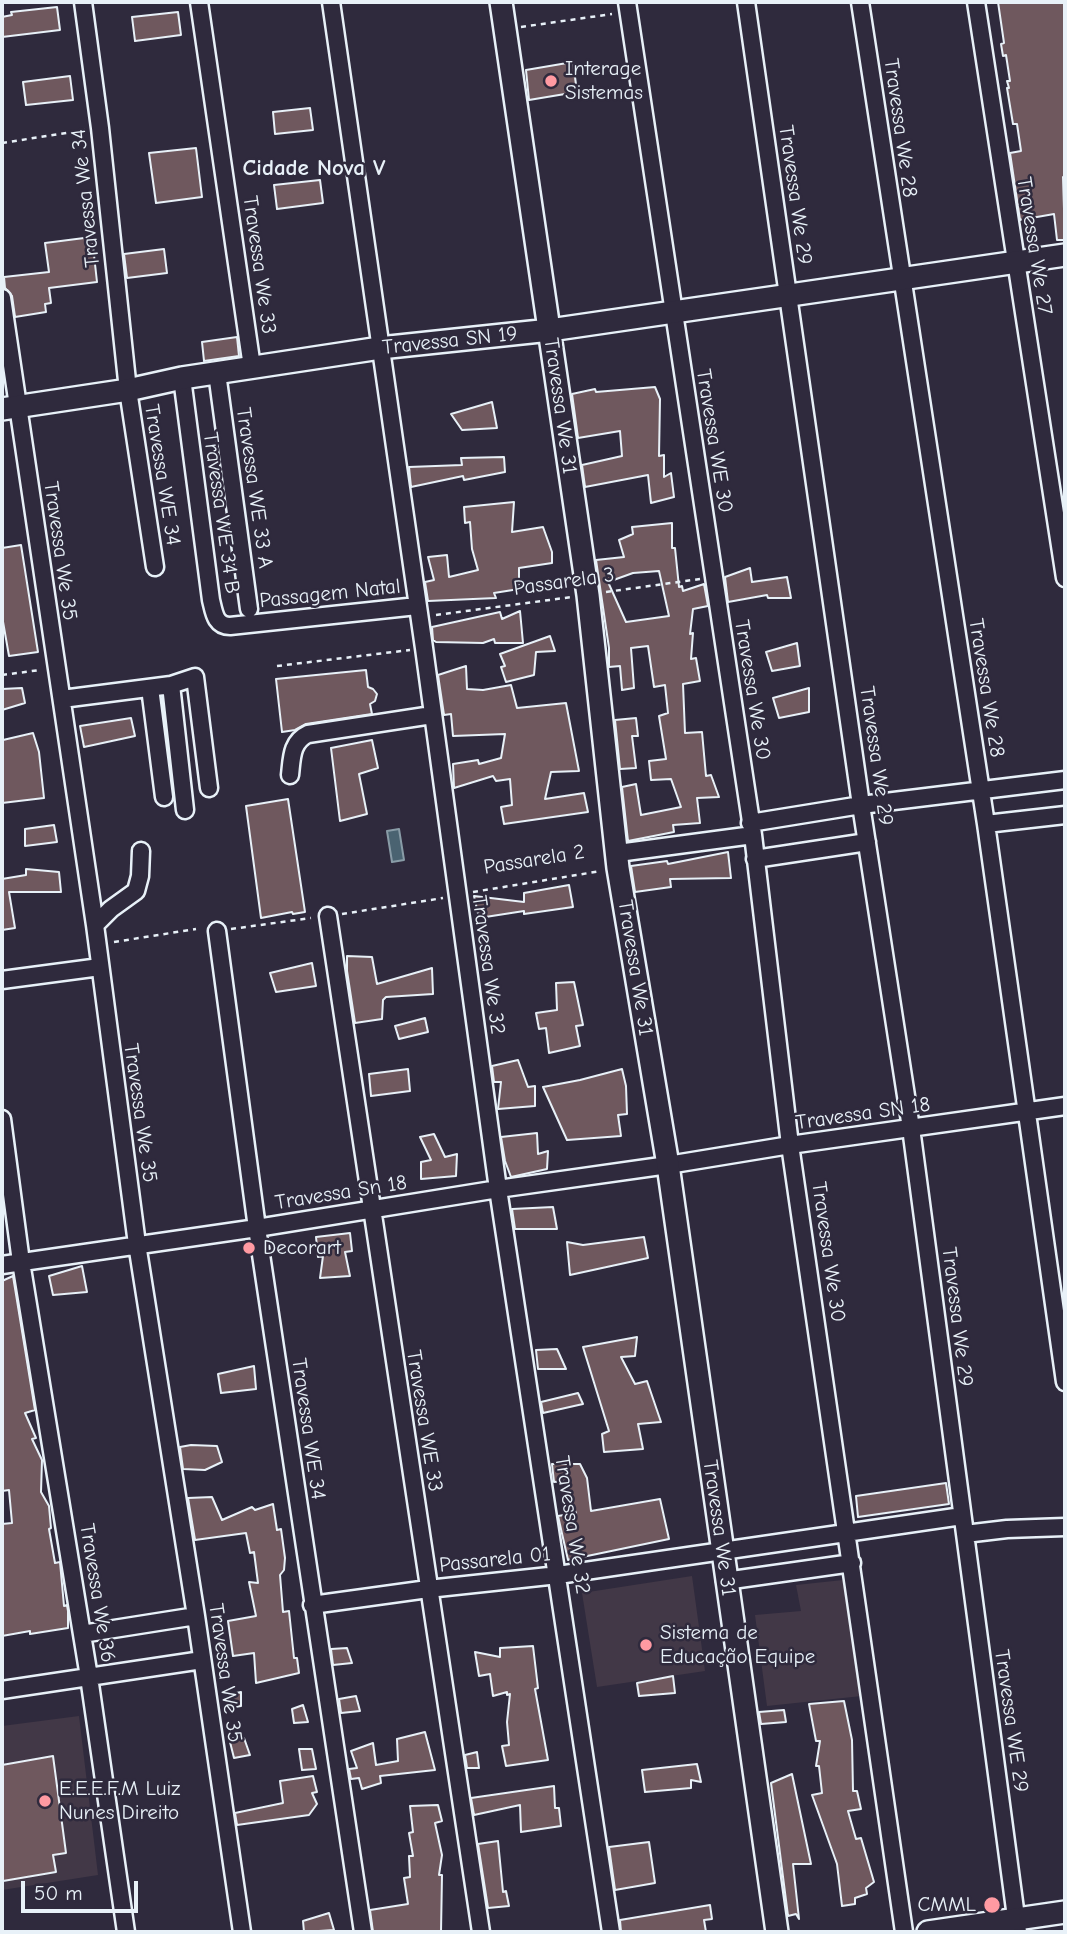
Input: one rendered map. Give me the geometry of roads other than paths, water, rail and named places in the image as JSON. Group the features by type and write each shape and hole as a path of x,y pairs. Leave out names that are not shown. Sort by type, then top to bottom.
{"main road":[{"name":"Travessa We 31","path":"501,2 588,595 618,860 668,1165 777,1932"},
{"name":"Travessa SN 19","path":"10,408 380,348 550,330 1065,256"},
{"path":"928,1932 1017,1925 1065,1912"}],"street":[{"name":"Travessa We 34","path":"83,2 100,128 128,390"},
{"name":"Travessa We 33","path":"199,2 252,367"},
{"name":"Travessa We 32","path":"331,2 498,1189 611,1932"},
{"name":"Travessa We 29","path":"746,2 861,805 911,1128 962,1516"},
{"name":"Travessa We 28","path":"860,2 986,824 1065,1382"},
{"name":"Travessa We 27","path":"976,2 1065,578"},
{"path":"628,6 673,312"},
{"name":"Travessa We 35","path":"2,298 10,408 62,699 137,1244 196,1616 242,1932"},
{"name":"Travessa WE 30","path":"673,312 713,577"},
{"name":"Travessa WE 33 A","path":"217,373 248,617"},
{"name":"Travessa WE 34 B","path":"182,378 214,616 223,626 248,617"},
{"name":"Travessa WE 34","path":"128,390 155,567"},
{"name":"Travessa We 30","path":"713,577 752,829 790,1145 904,1932"},
{"name":"Passagem Natal","path":"248,617 418,612"},
{"path":"62,699 171,685 196,678 209,788"},
{"path":"171,685 186,810"},
{"path":"150,688 164,797"},
{"path":"290,775 295,744 299,738 308,734 432,715"},
{"path":"618,860 861,805 1065,780"},
{"path":"986,824 1065,815"},
{"path":"755,859 867,842"},
{"path":"95,925 111,909 136,891 140,876 141,851"},
{"name":"Travessa WE 33","path":"328,916 481,1932"},
{"name":"Travessa WE 34","path":"217,931 257,1228 363,1932"},
{"path":"2,980 100,967"},
{"name":"Travessa SN 18","path":"668,1165 1065,1106"},
{"path":"2,1119 21,1262"},
{"name":"Travessa Sn 18","path":"2,1265 668,1165"},
{"name":"Travessa We 36","path":"21,1262 89,1677 126,1932"},
{"name":"Passarela 01","path":"313,1605 558,1575 962,1516"},
{"name":"Travessa WE 29","path":"962,1516 1017,1925"},
{"path":"965,1534 1065,1527"},
{"path":"725,1581 852,1563"},
{"path":"82,1634 196,1616"},
{"path":"2,1690 202,1660"}],"water":[{"path":"399,829 404,860 392,862 387,831"}],"place":[{"name":"Interage Sistemas","path":"551,81"},
{"name":"Decorart","path":"249,1248"},
{"name":"Sistema de Educação Equipe","path":"646,1645"},
{"name":"E.E.E.F.M Luiz Nunes Direito","path":"45,1801"},
{"name":"CMML","path":"992,1905"}],"district":[{"name":"Cidade Nova V","path":"314,168"}]}
